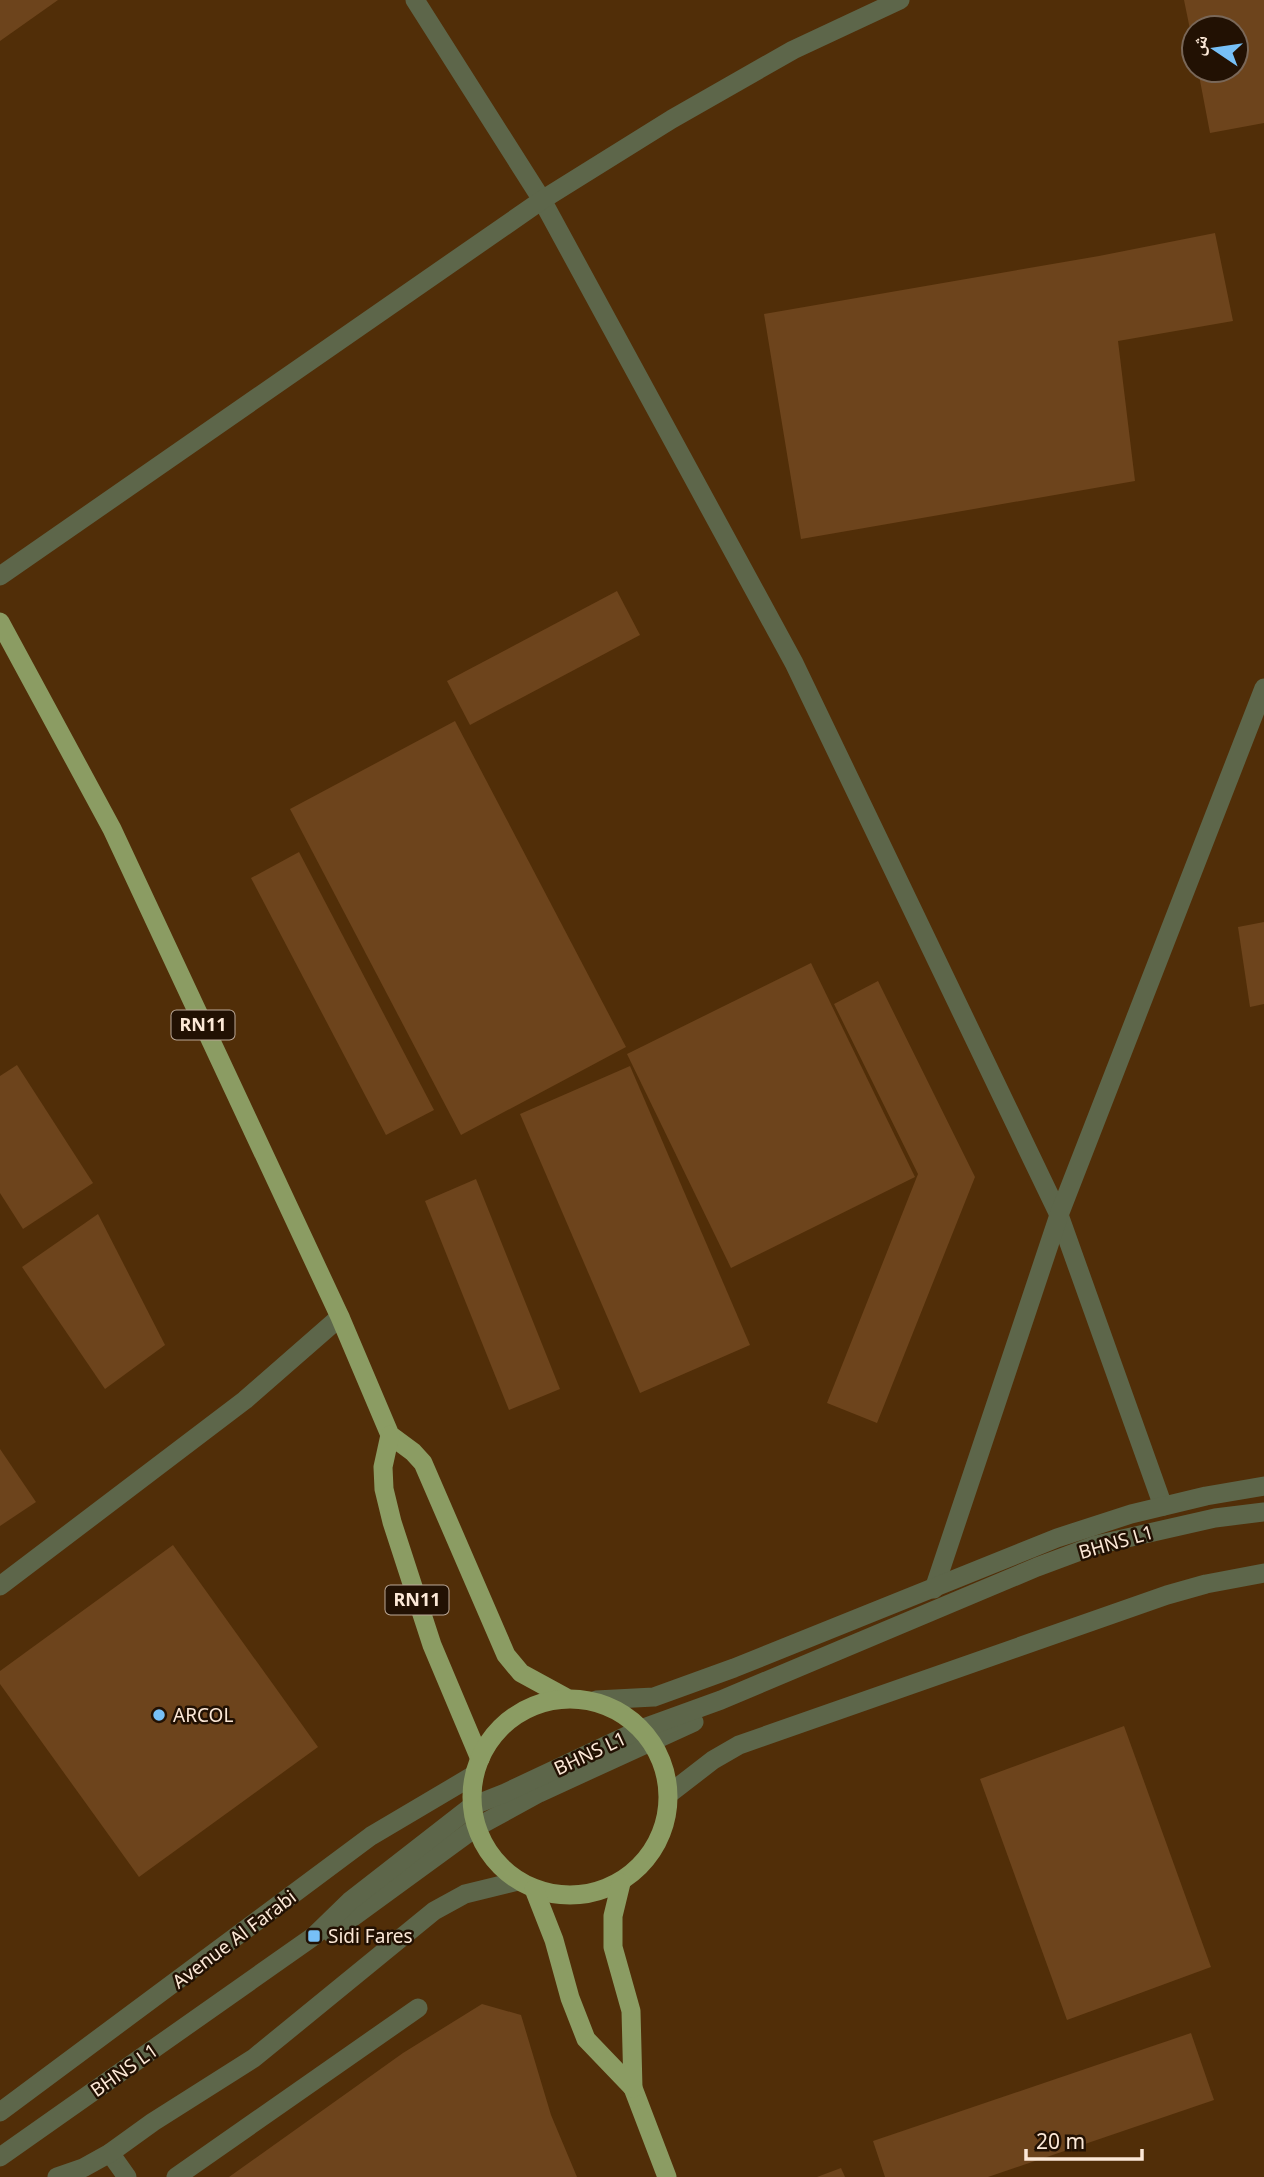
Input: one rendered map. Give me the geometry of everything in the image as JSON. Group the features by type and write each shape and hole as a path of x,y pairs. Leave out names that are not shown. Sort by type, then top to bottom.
{"main road":[{"name":"RN11","path":"0,622 112,829 340,1317 390,1435 423,1463 506,1655 521,1673 565,1697"},
{"name":"RN11","path":"390,1435 383,1467 384,1489 392,1522 432,1645 477,1767"},
{"name":"RN11","path":"634,2088 586,2039 570,1998 554,1940 526,1885 494,1860 475,1828 472,1805 477,1767 487,1743 508,1720 535,1704 565,1697 596,1700 647,1735"},
{"path":"526,1885 558,1895 590,1894 621,1882 645,1862 660,1840 670,1786 663,1758 647,1735"},
{"name":"RN11","path":"621,1882 613,1916 613,1947 631,2011 634,2088 667,2177"}],"street":[{"path":"415,0 542,200 794,663 1059,1216 1163,1506"},
{"path":"0,576 542,200 672,119 793,50 900,0"},
{"path":"934,1589 1059,1216 1264,688"},
{"path":"0,1587 244,1400 340,1317"},
{"path":"596,1700 654,1696 734,1668 1057,1538 1163,1506 1264,1486"},
{"name":"BHNS L1","path":"0,2170 289,1968 319,1942 475,1828 647,1735 721,1700 1037,1567 1096,1545 1215,1518 1264,1512"},
{"name":"BHNS L1","path":"0,2157 314,1936 350,1901 472,1805 1045,1574 1175,1536 1264,1520"},
{"path":"669,1794 713,1760 739,1745 1167,1595 1206,1584 1264,1573"},
{"name":"Avenue Al Farabi","path":"0,2112 371,1836 477,1767"},
{"path":"57,2177 83,2168 110,2152 254,2058 434,1911 466,1894 526,1885"},
{"path":"176,2177 418,2008"},
{"path":"110,2152 127,2177"}],"shaded area":[{"path":"0,0 1264,0 1264,2177 0,2177"}],"building":[{"path":"0,0 58,0 0,41"},
{"path":"1184,0 1264,0 1264,123 1210,133 1201,84 1250,84 1250,14 1187,14"},
{"path":"1215,233 1233,321 1118,341 1135,481 801,539 764,314 1099,256"},
{"path":"617,591 640,635 470,725 447,681"},
{"path":"455,721 626,1047 461,1135 290,809"},
{"path":"299,852 434,1110 386,1135 251,878"},
{"path":"1264,922 1264,1004 1250,1007 1238,927"},
{"path":"811,963 915,1177 731,1268 627,1054"},
{"path":"878,981 975,1177 877,1423 827,1403 918,1174 834,1004"},
{"path":"17,1065 93,1183 23,1229 0,1193 0,1076"},
{"path":"630,1066 750,1345 640,1393 520,1114"},
{"path":"476,1179 560,1389 509,1410 425,1201"},
{"path":"98,1214 165,1345 105,1389 22,1267"},
{"path":"0,1449 36,1502 0,1526"},
{"name":"ARCOL","path":"173,1545 318,1747 139,1877 0,1684 0,1671"},
{"path":"1124,1726 1211,1967 1067,2020 980,1779"},
{"path":"482,2004 521,2015 551,2115 577,2177 229,2177 403,2053"},
{"path":"1191,2033 1214,2100 988,2177 885,2177 873,2141"},
{"path":"841,2168 845,2177 817,2177"}],"place":[{"name":"ARCOL","path":"159,1715"},
{"name":"Sidi Fares","path":"314,1936"}]}
